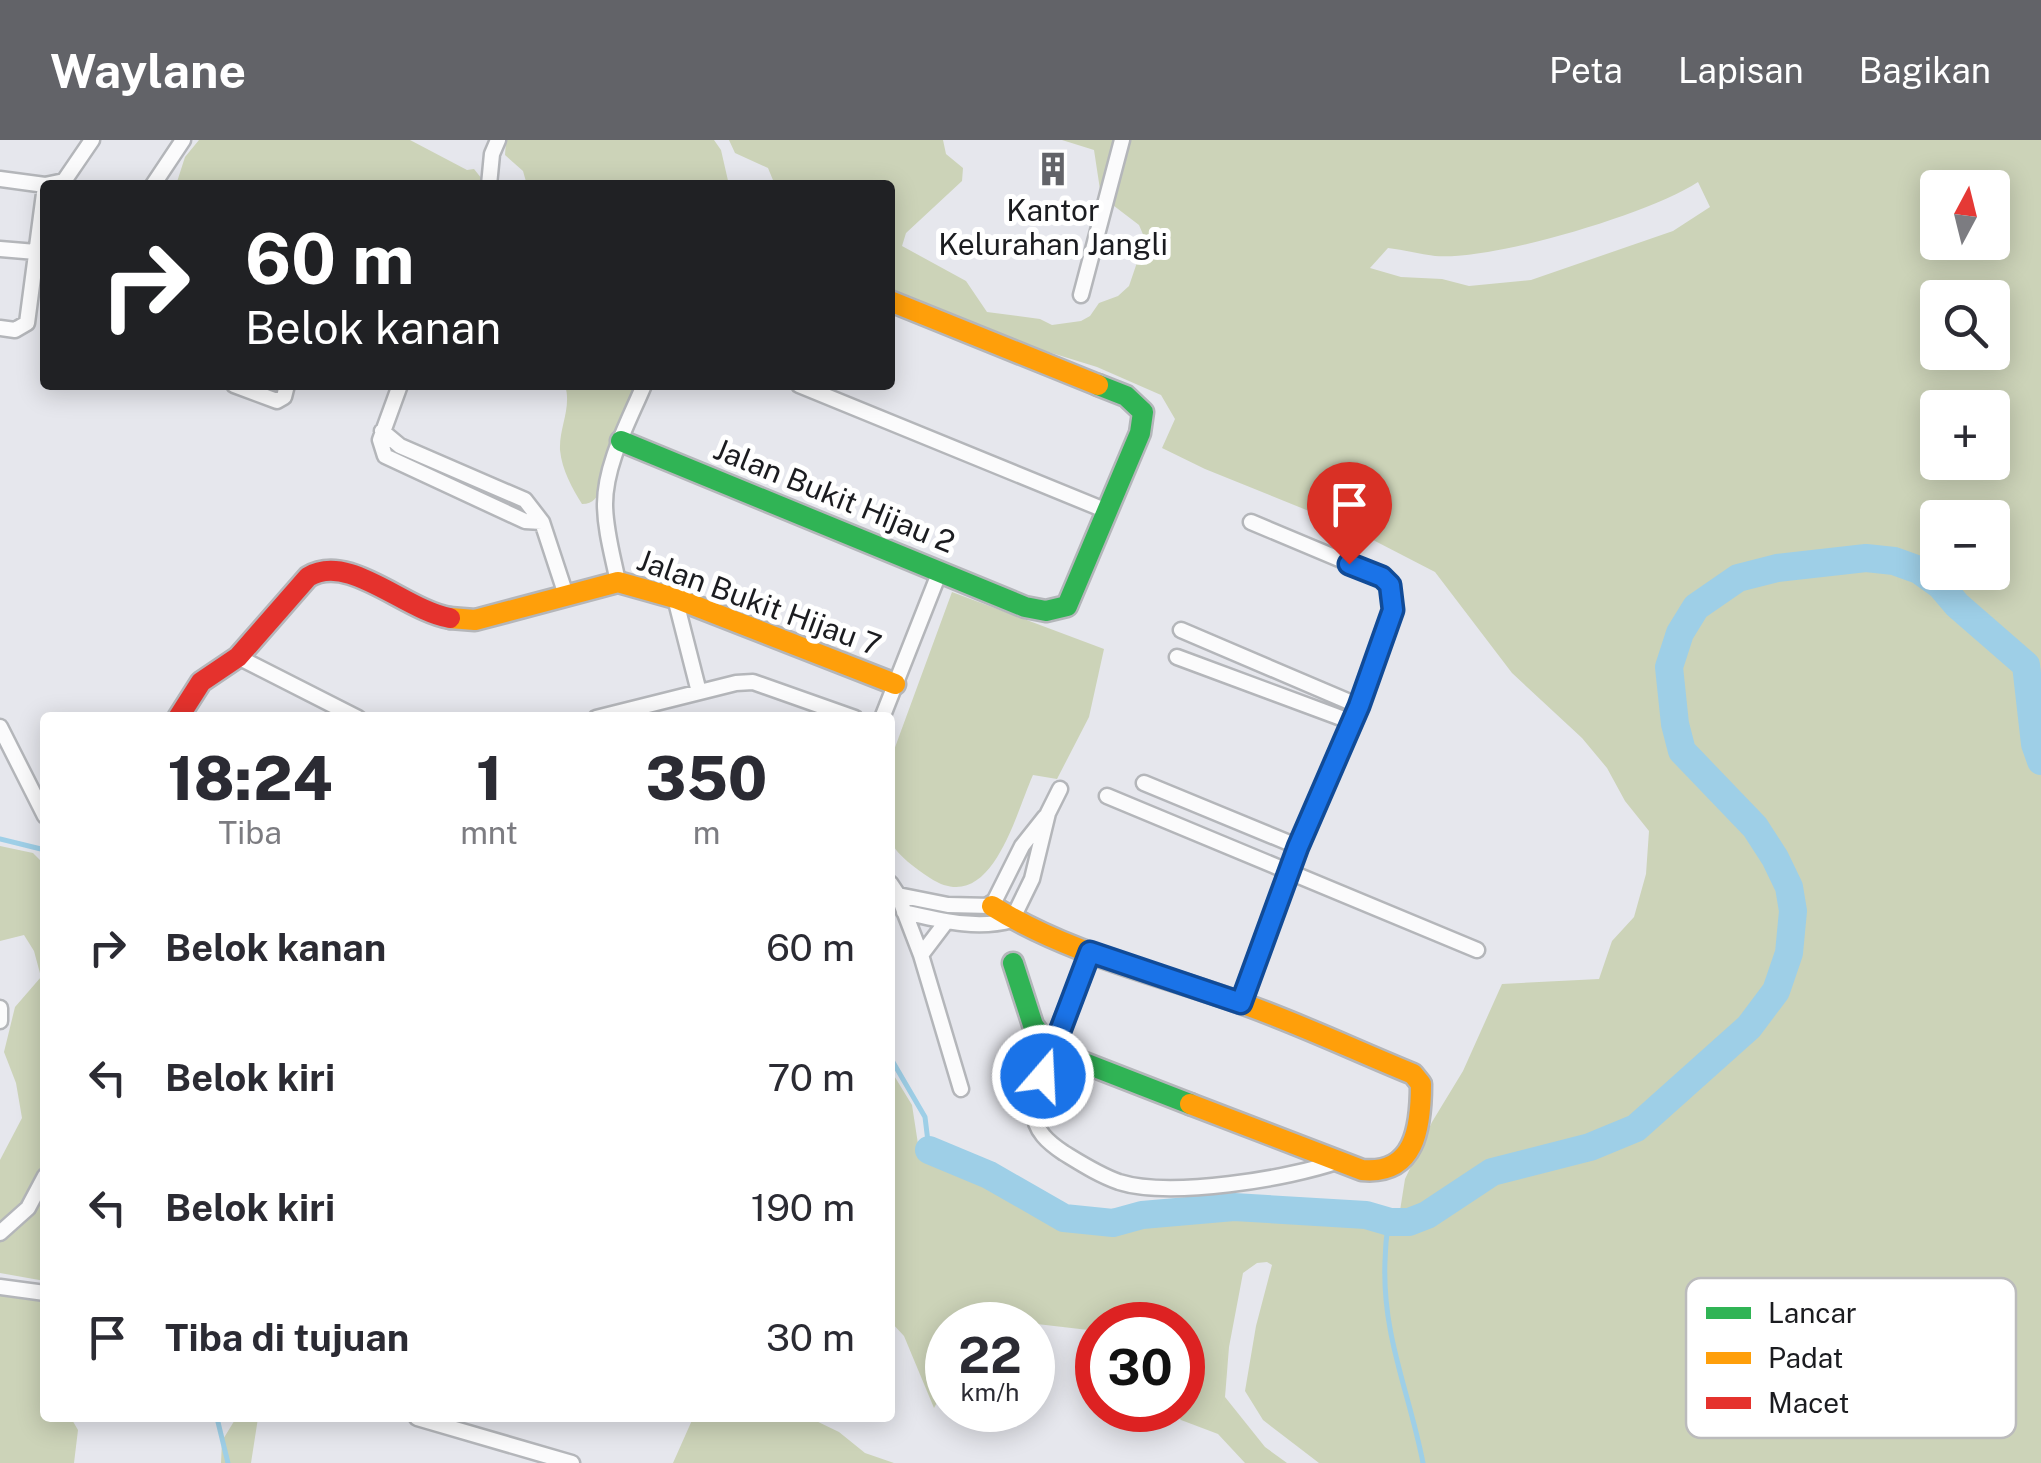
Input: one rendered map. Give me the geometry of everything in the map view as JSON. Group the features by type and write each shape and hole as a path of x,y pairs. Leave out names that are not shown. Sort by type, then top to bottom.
{"street":[{"path":"64,180 92,140"},
{"path":"156,180 183,140"},
{"path":"489,180 498,140"},
{"path":"1081,295 1122,140"},
{"path":"0,178 40,184"},
{"path":"8,328 27,323 36,314 36,252 40,237"},
{"path":"0,249 36,252"},
{"path":"811,390 1107,510 1140,433 1143,412 1126,396 895,303"},
{"path":"248,390 277,400 284,397 286,390"},
{"path":"398,390 382,431 380,447 384,456 525,521 542,522 566,595"},
{"path":"618,582 604,510 605,492 620,441 642,390"},
{"name":"Jalan Bukit Hijau 2","path":"620,441 1042,612 1066,606 1107,510"},
{"path":"1241,1003 1298,847 1359,706 1393,610 1390,585 1382,577 1251,522"},
{"name":"Jalan Bukit Hijau 7","path":"238,657 308,577 320,569 348,571 435,617 454,622 475,620 618,582 675,598 896,684"},
{"path":"884,712 940,572"},
{"path":"675,598 699,692"},
{"path":"1181,630 1359,706"},
{"path":"1177,656 1352,722"},
{"path":"182,712 201,682 238,657 346,712"},
{"path":"620,712 754,682 838,712"},
{"path":"0,727 40,803"},
{"path":"1144,783 1298,847"},
{"path":"992,906 1022,846 1048,813 1060,789"},
{"path":"1108,796 1477,950"},
{"path":"904,912 946,922 990,926 1012,920 1032,879 1048,813"},
{"path":"895,889 948,905 992,906 1012,920 1090,952 1241,1003 1418,1078 1422,1092 1402,1162 1386,1173 1362,1170 1050,1050 1033,1025 1013,964"},
{"path":"895,891 920,955 961,1089"},
{"path":"920,955 946,922"},
{"path":"1090,952 1050,1050 1034,1113 1041,1133 1052,1145 1118,1181 1139,1186 1189,1186 1293,1174 1339,1162"},
{"path":"0,1008 0,1021"},
{"path":"0,1233 28,1208 40,1185"},
{"path":"0,1287 40,1292"},
{"path":"431,1422 572,1463"}],"green space":[{"path":"199,140 410,140 467,170 474,169 482,179 178,180 185,157"},
{"path":"506,140 714,140 721,150 728,180 526,180 523,171 505,155"},
{"path":"729,140 943,140 946,154 963,168 962,181 906,233 902,246 966,281 987,312 1040,319 1052,325 1081,321 1099,303 1118,296 1129,286 1145,239 1139,225 1101,196 1094,150 1062,140 2041,140 2041,1463 1319,1463 1263,1420 1245,1391 1272,1265 1267,1262 1257,1263 1243,1273 1229,1347 1225,1397 1265,1447 1287,1463 1245,1463 1218,1434 1205,1429 1205,1302 1075,1302 1075,1328 1055,1326 1055,1302 925,1302 925,1386 904,1336 895,1326 895,1077 912,1105 918,1144 924,1155 941,1164 963,1168 1036,1215 1062,1225 1126,1228 1166,1219 1399,1217 1405,1179 1432,1122 1463,1071 1502,984 1599,979 1612,941 1634,917 1646,874 1649,831 1625,801 1607,768 1582,738 1512,673 1435,572 1346,526 1162,448 1175,419 1161,395 1097,367 987,333 895,292 895,180 773,180 768,168 735,153","holes":["1698,182 1710,207 1673,231 1531,280 1469,286 1442,279 1401,277 1370,268 1388,248 1461,256 1570,233 1644,208"]},
{"path":"566,390 635,390 602,487 595,499 586,504 575,492 561,457"},
{"path":"952,592 1104,649 1089,717 1057,779 1033,775 998,856 985,874 969,884 951,887 930,878 895,848 895,747"},
{"path":"0,846 33,853 40,860 40,973 34,951 24,935 0,941"},
{"path":"40,978 40,1280 0,1273 0,1160 22,1118 16,1083 4,1052 15,1007"},
{"path":"0,1291 40,1299 40,1422 73,1422 78,1430 74,1463 0,1463"},
{"path":"234,1422 257,1422 251,1463 221,1463 222,1441"},
{"path":"691,1422 818,1422 839,1432 865,1453 894,1463 673,1463"}],"waterway":[{"path":"929,1150 989,1175 1064,1218 1113,1223 1142,1215 1234,1207 1366,1215 1390,1222 1409,1222 1427,1215 1492,1172 1590,1147 1636,1128 1749,1027 1776,991 1789,953 1793,911 1789,887 1775,858 1755,827 1682,751 1675,724 1669,667 1680,633 1696,607 1738,578 1777,568 1866,558 1894,561 1919,570 2026,665 2035,744 2041,761"},
{"path":"0,839 40,849"},
{"path":"895,1066 925,1117 929,1150"},
{"path":"1390,1222 1385,1261 1388,1314 1423,1463"},
{"path":"218,1422 228,1463"}],"traffic: fast":[{"path":"621,441 1025,607 1046,611 1067,606 1140,433 1143,412 1126,396 1098,385"},
{"path":"1013,963 1033,1025 1051,1050 1190,1104"}],"traffic: slow":[{"path":"895,303 1098,385"},
{"path":"450,618 475,620 618,582 675,598 895,684"},
{"path":"992,906 1080,949 1303,1027 1413,1074 1421,1084 1419,1117 1411,1145 1404,1157 1380,1170 1362,1170 1190,1104"}],"traffic: jam":[{"path":"182,712 201,682 238,657 308,577 324,571 359,577 450,618"}],"place":[{"name":"Kantor Kelurahan Jangli","path":"1053,169"}],"route":[{"path":"1043,1076 1090,952 1241,1003 1298,847 1359,706 1393,610 1390,585 1382,577 1349,564"}]}
